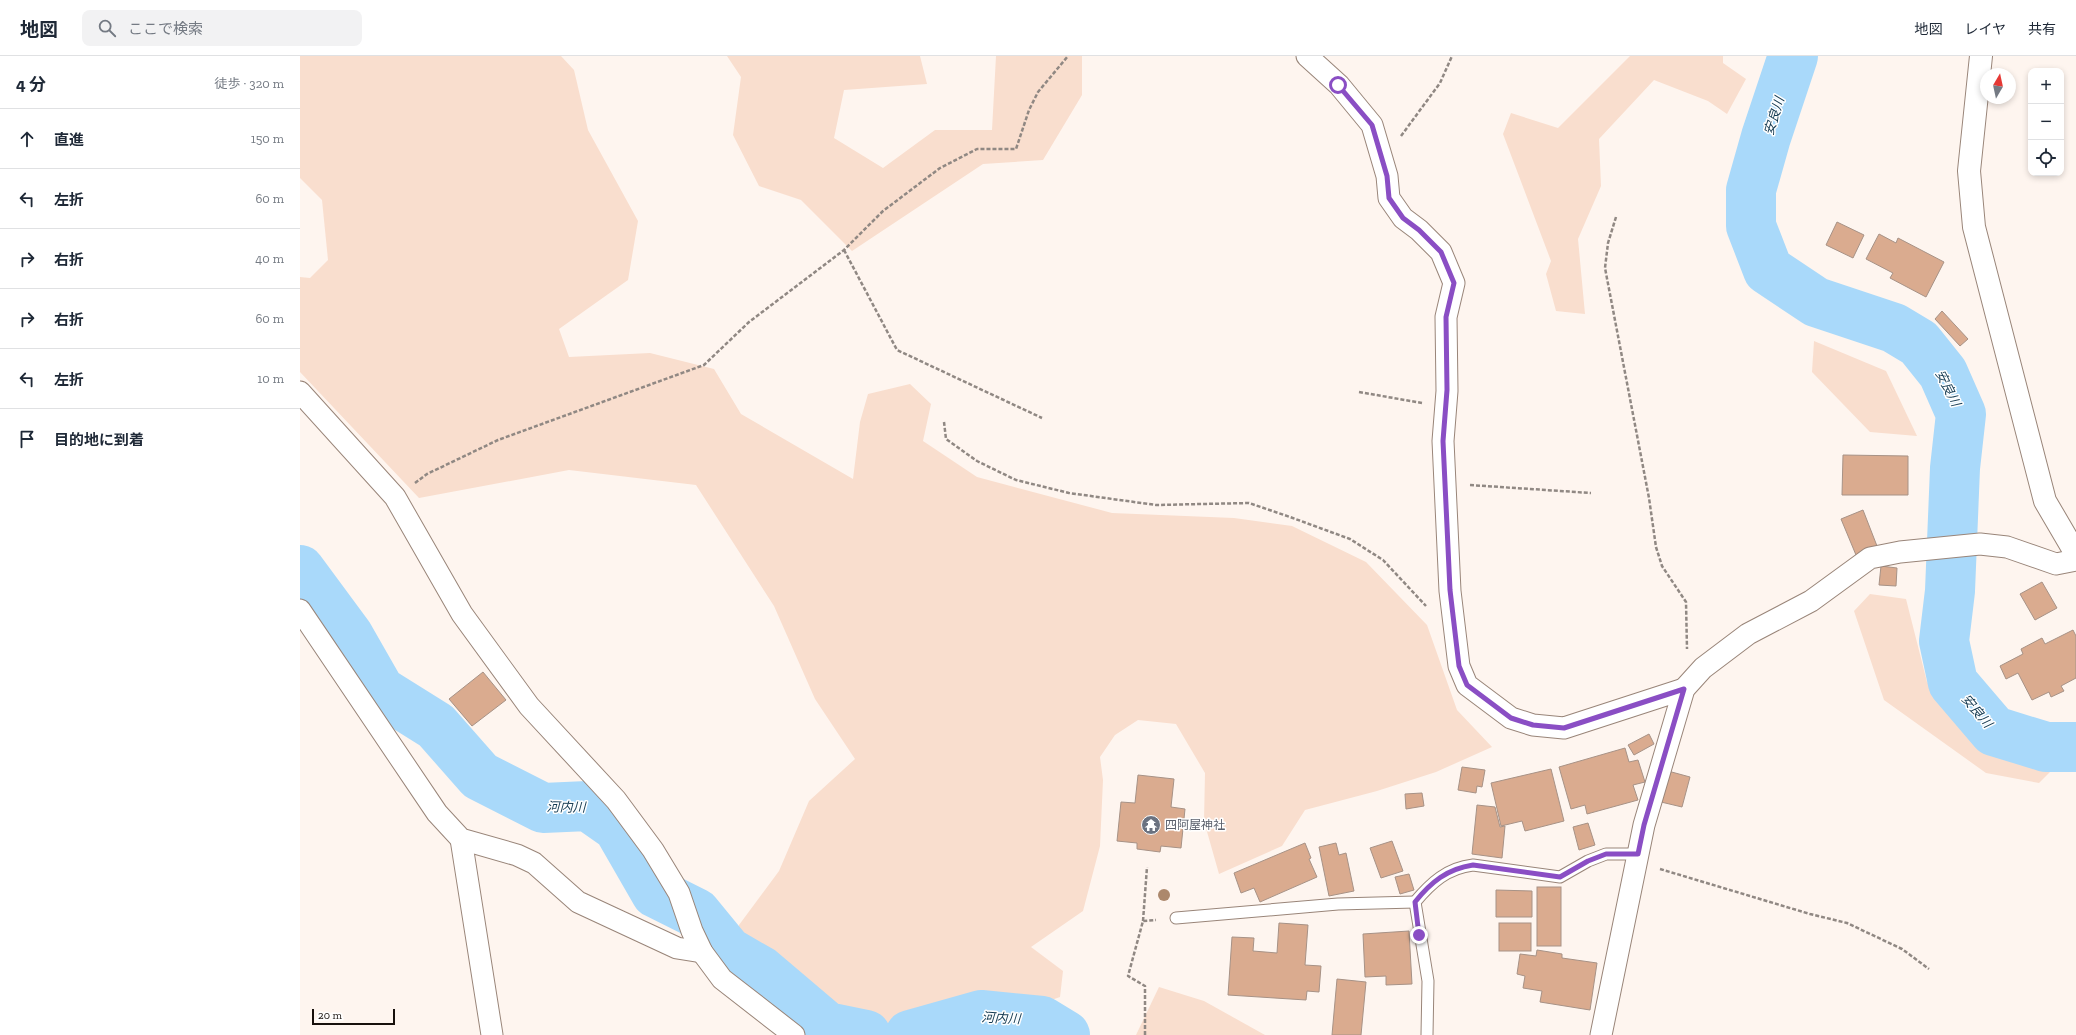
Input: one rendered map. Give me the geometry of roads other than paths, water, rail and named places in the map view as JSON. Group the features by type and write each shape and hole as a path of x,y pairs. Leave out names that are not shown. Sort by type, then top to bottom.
{"street":[{"path":"1307,56 1338,85 1372,125 1387,176 1389,198 1403,218 1419,230 1441,252 1454,283 1446,317 1446,407 1443,441 1454,624 1459,666 1467,685 1511,718 1533,725 1564,728 1684,689"},
{"path":"1980,56 1969,171 1974,227 2045,501 2076,554"},
{"path":"300,392 395,497 462,614 529,706 616,800 653,850 679,893 692,931 702,952 722,979 794,1035"},
{"path":"1601,1035 1637,858 1656,781 1684,689 1703,668 1748,634 1811,600 1870,558 1900,552 1980,544 2007,547 2056,564 2076,560"},
{"path":"300,610 437,813 461,839 517,855 534,863 578,902 677,948 702,952"},
{"path":"461,839 492,1035"}],"lane":[{"path":"1176,918 1338,904 1415,902 1430,884 1460,867 1473,865 1560,877 1588,861 1606,854 1637,858"},
{"path":"1415,902 1428,981 1427,1035"}],"waterway":[{"name":"安良川","path":"1793,56 1766,137 1751,190 1751,226 1768,270 1816,302 1894,328 1919,343 1943,373 1961,414 1955,468 1950,591 1944,641 1953,683 1994,731 2046,747 2076,747"},
{"name":"河内川","path":"300,570 348,635 380,691 436,726 480,776 543,808 588,806 618,827 656,893 696,913 728,952 761,971 827,1027 866,1035"},
{"name":"河内川","path":"910,1035 981,1015 1042,1021 1065,1035"}],"place":[{"name":"四阿屋神社","path":"1151,825"}]}
